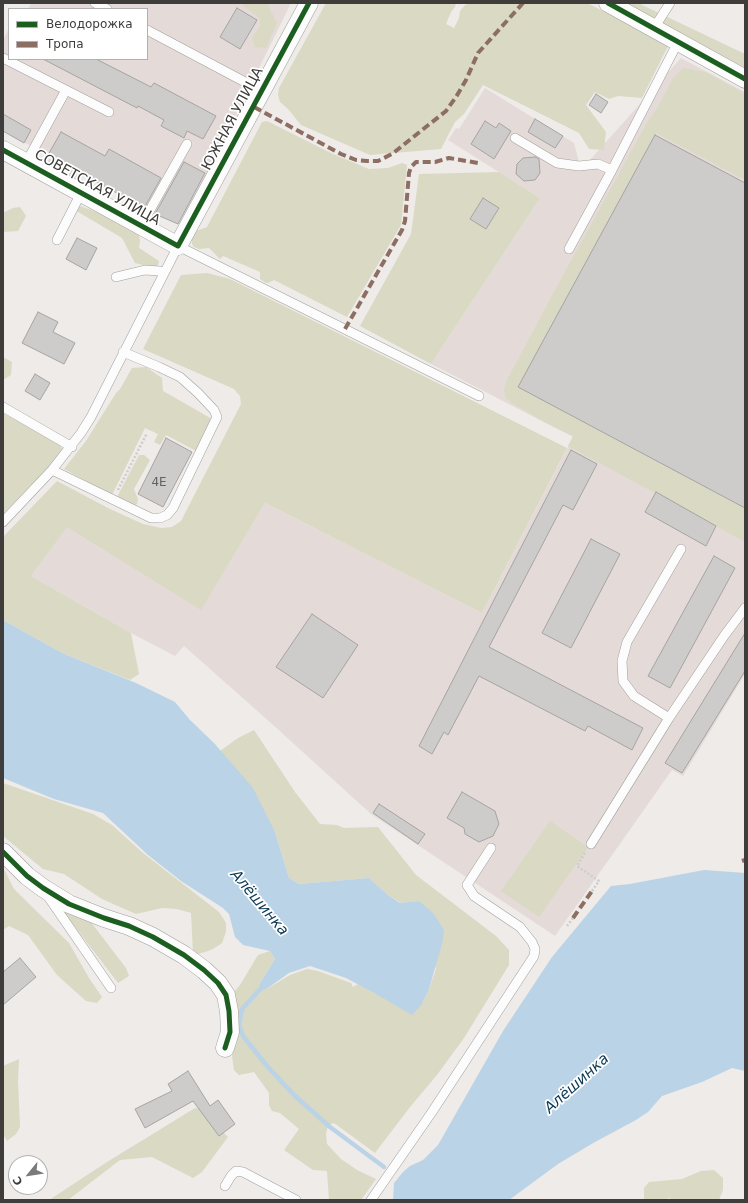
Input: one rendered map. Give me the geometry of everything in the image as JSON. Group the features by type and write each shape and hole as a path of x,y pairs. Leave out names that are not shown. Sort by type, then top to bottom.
{"street":[{"name":"ЮЖНАЯ УЛИЦА","path":"178,246 309,3"},
{"path":"608,3 745,79"},
{"name":"СОВЕТСКАЯ УЛИЦА","path":"3,150 178,246"},
{"path":"3,852 27,876 69,904 129,926 153,937 184,955 204,970 218,983 226,995 229,1010 230,1032 225,1048"}],"lane":[{"path":"95,3 105,8"},
{"path":"654,28 670,3"},
{"path":"148,31 262,91"},
{"path":"569,248 612,170 678,42"},
{"path":"3,58 109,112"},
{"path":"26,163 66,90"},
{"path":"515,138 557,163 579,166 598,164 612,170"},
{"path":"141,226 187,144"},
{"path":"57,240 81,193"},
{"path":"3,522 72,447 91,417 178,246 479,396"},
{"path":"116,277 145,270 160,271 164,273"},
{"path":"52,470 151,518 160,518 167,515 173,508 217,417 214,410 198,393 180,378 159,367 123,352"},
{"path":"3,407 72,447"},
{"path":"669,718 634,696 623,681 622,662 627,642 681,549"},
{"path":"591,844 669,718 724,636 745,608"},
{"path":"371,1200 432,1112 534,956 535,949 532,942 520,927 474,896 467,885 491,848"},
{"path":"43,888 110,988"},
{"path":"225,1186 236,1171 243,1172 296,1200"}],"path":[{"path":"113,500 147,433"},
{"path":"591,844 577,866 599,881 592,891"},
{"path":"567,926 572,918"}],"shaded area":[{"path":"31,3 291,3 185,216 171,209 161,216 3,131 3,40 8,30 8,60 148,60 148,8 28,8"},
{"path":"681,58 745,92 745,674 683,776 672,770 555,936 371,814 184,646 175,656 131,633 31,576 67,526 201,609 265,503 482,613 573,437 431,364 540,198 448,140 456,128 459,129 485,88 574,143 581,170"}],"green space":[{"path":"242,3 268,3 277,23 266,48 255,47 252,38 260,26 260,19 244,7"},
{"path":"326,3 456,3 446,24 454,28 459,18 460,11 465,5 470,3 587,3 669,44 642,98 618,96 609,99 595,92 586,105 606,132 604,150 589,149 579,133 483,85 464,114 455,122 441,149 370,155 301,125 280,102 278,95 279,88"},
{"path":"623,3 638,3 745,54 745,68"},
{"path":"683,68 706,72 745,94 745,180 656,133 518,387 745,508 745,542 568,446 573,436 546,423 512,403 505,397 504,389 507,380 555,290 648,121 658,107 673,78"},
{"path":"267,121 333,154 369,169 388,168 402,163 407,165 401,225 347,317 274,280 266,283 260,279 260,272 223,256 220,259 209,248 199,249 194,247 192,244 192,239 196,231 207,227 262,122"},
{"path":"49,159 69,167 79,176 76,179 57,171 48,163"},
{"path":"499,172 540,198 431,364 360,326 411,234 419,174"},
{"path":"80,206 120,220 139,234 139,248 159,261 158,265 154,268 135,263 122,238 75,210"},
{"path":"20,207 26,216 18,231 3,232 3,213 13,208"},
{"path":"207,273 230,279 567,448 482,613 265,503 201,610 67,527 31,576 131,633 139,674 130,680 62,653 3,620 3,537 57,481 110,509 143,524 161,528 172,527 181,521 241,404 240,396 234,389 143,349 181,275"},
{"path":"3,357 12,362 11,375 3,380"},
{"path":"146,367 162,378 163,391 212,419 196,451 166,435 160,445 154,442 158,434 145,428 112,495 64,469 86,441 132,368"},
{"path":"3,413 60,445 63,451 3,515"},
{"path":"139,455 144,455 150,460 134,489 138,499 137,504 134,506 117,497"},
{"path":"254,730 295,792 320,824 337,825 344,828 378,827 416,875 496,936 509,950 509,965 464,1038 437,1075 410,1107 375,1153 334,1123 328,1125 326,1134 327,1144 341,1159 357,1170 376,1179 361,1200 329,1200 327,1171 313,1170 284,1150 299,1129 280,1113 272,1111 269,1105 269,1093 254,1072 239,1075 234,1070 232,1056 236,1039 231,996 240,985 258,955 270,951 275,959 259,985 260,989 265,990 290,975 307,969 318,971 351,983 353,987 358,984 376,994 422,1004 436,969 419,901 401,903 388,895 369,878 299,884 289,878 275,832 220,751 238,738"},
{"path":"3,783 93,814 112,825 143,853 219,912 226,923 226,932 222,943 208,951 198,954 193,953 191,913 177,909 162,908 136,914 102,899 64,874 43,869 3,836"},
{"path":"550,821 588,847 539,917 501,891"},
{"path":"3,867 14,889 69,943 102,997 97,1003 86,1001 57,975 28,935 9,926 3,930"},
{"path":"62,910 90,921 126,968 129,976 118,983"},
{"path":"19,1059 18,1081 20,1127 16,1134 7,1141 3,1134 3,1066"},
{"path":"195,1108 209,1110 219,1128 228,1137 202,1172 193,1178 152,1157 120,1160 68,1200 49,1200 107,1162"},
{"path":"714,1170 723,1178 723,1190 719,1200 675,1200 668,1198 666,1200 644,1200 644,1188 649,1182 682,1179 701,1171"}],"water":[{"path":"3,620 62,653 136,683 175,702 190,720 214,743 253,788 275,832 289,878 299,884 369,878 388,895 400,903 419,901 434,914 444,930 442,944 429,989 422,1004 412,1015 346,978 310,966 289,973 265,990 260,989 259,985 275,959 270,951 243,945 235,937 229,914 223,908 181,881 148,855 103,813 54,799 3,778"},
{"path":"704,870 745,873 745,1071 732,1068 702,1082 662,1096 648,1112 558,1164 509,1200 393,1200 394,1183 403,1172 410,1166 423,1160 438,1145 503,1031 552,957 611,886 630,884"}],"building":[{"path":"237,8 257,20 240,49 220,37"},
{"path":"45,60 98,60 151,87 154,83 216,116 203,139 187,131 184,138 161,126 164,120 138,106 137,108"},
{"path":"596,94 608,102 601,113 589,105"},
{"path":"3,114 31,130 24,143 3,131"},
{"path":"535,119 563,136 555,148 528,132"},
{"path":"485,121 496,128 499,123 511,131 494,159 471,144"},
{"path":"61,132 105,156 109,149 161,178 144,208 48,155"},
{"path":"655,135 745,183 745,508 518,387"},
{"path":"535,157 539,159 540,173 535,180 524,181 516,174 517,164 523,158"},
{"path":"184,162 205,173 178,224 155,214"},
{"path":"483,198 499,208 486,229 470,219"},
{"path":"77,238 97,248 86,270 66,259"},
{"path":"38,312 58,322 53,332 75,343 64,364 22,343"},
{"path":"35,374 50,383 40,400 25,391"},
{"path":"166,438 192,452 163,507 138,494"},
{"path":"571,450 597,464 573,510 563,505 489,647 643,728 632,750 588,726 585,731 479,676 448,735 444,732 432,754 419,746"},
{"path":"656,492 716,526 706,546 645,512"},
{"path":"591,539 620,554 571,648 542,633"},
{"path":"714,556 735,568 670,688 648,676"},
{"path":"312,614 358,645 323,698 276,667"},
{"path":"745,633 745,671 682,773 665,763"},
{"path":"462,792 495,811 499,824 493,836 479,842 465,834 464,828 447,818"},
{"path":"379,804 425,834 418,844 373,813"},
{"path":"20,958 36,977 3,1005 3,972"},
{"path":"188,1071 210,1106 218,1100 235,1124 219,1136 193,1101 145,1128 135,1109 172,1091 168,1084"}],"waterway":[{"name":"Алёшинка","path":"264,985 242,1009 239,1025 243,1036 267,1066 294,1095 330,1127 384,1167"}],"marked path":[{"path":"254,107 341,154 356,160 378,161 392,154 446,111 466,80 478,53 523,3"},
{"path":"345,329 402,230 405,221 409,173 411,167 416,162 435,162 449,158 478,163"},
{"path":"573,918 592,891"}],"cycle path":[{"path":"3,150 178,246 309,3"},
{"path":"608,3 745,79"},
{"path":"3,852 27,876 69,904 129,926 153,937 184,955 204,970 218,983 226,995 229,1011 230,1032 225,1048"}]}
